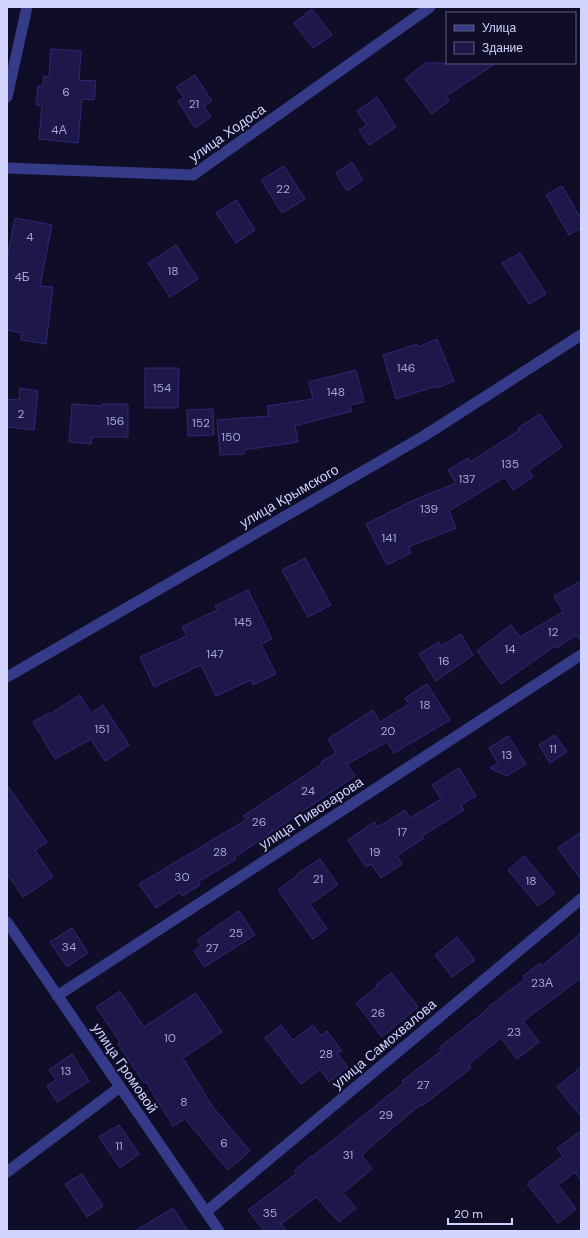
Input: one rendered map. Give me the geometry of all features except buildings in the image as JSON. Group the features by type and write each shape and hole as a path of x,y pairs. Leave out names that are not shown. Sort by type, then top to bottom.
{"street":[{"path":"7,97 27,7"},
{"name":"улица Ходоса","path":"7,168 193,175 430,7"},
{"name":"улица Крымского","path":"7,677 424,436 581,334"},
{"name":"улица Пивоварова","path":"58,996 581,655"},
{"name":"улица Самохвалова","path":"206,1212 581,899"},
{"name":"улица Громовой","path":"7,922 219,1231"},
{"path":"7,1172 120,1087"}]}
